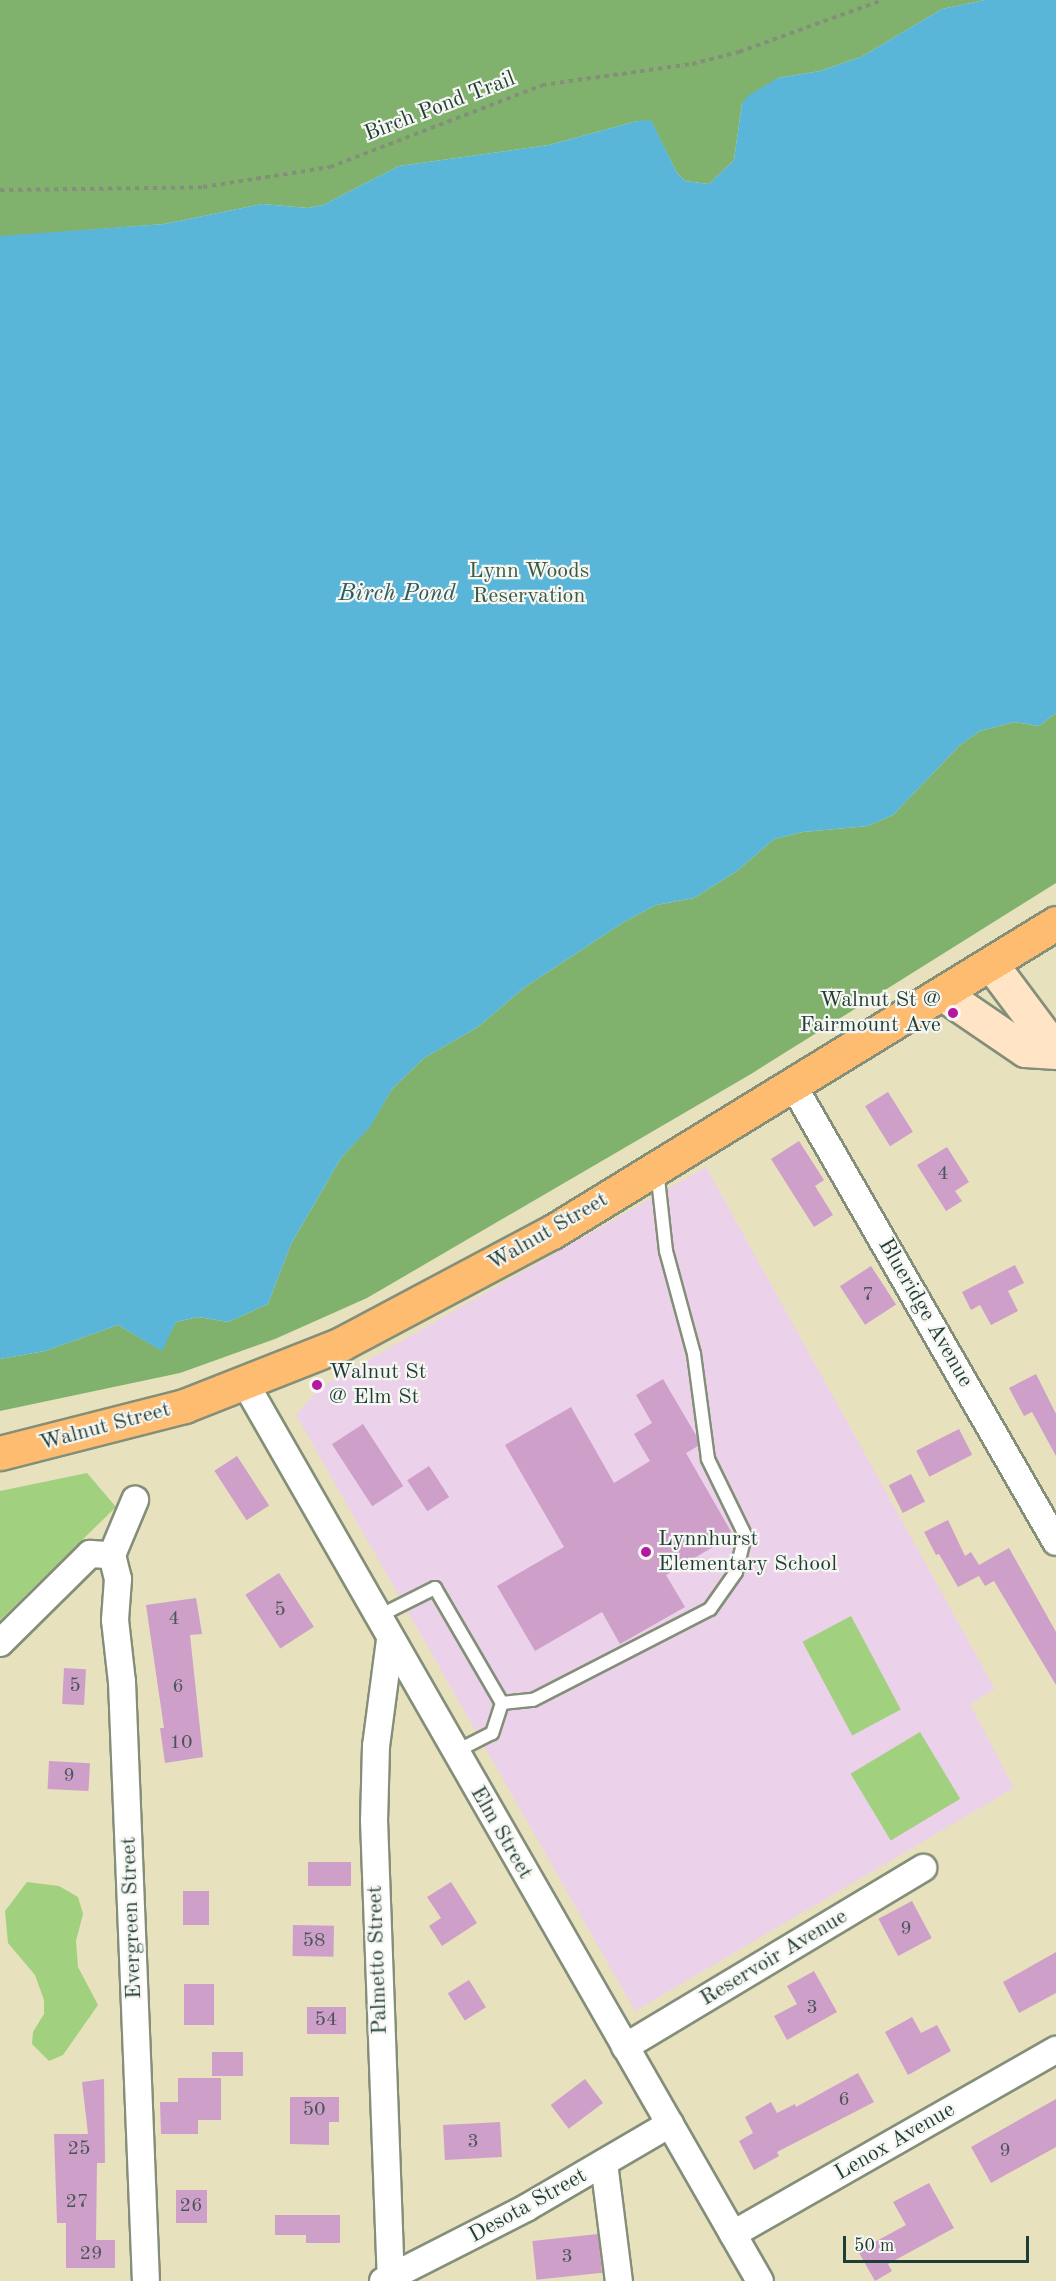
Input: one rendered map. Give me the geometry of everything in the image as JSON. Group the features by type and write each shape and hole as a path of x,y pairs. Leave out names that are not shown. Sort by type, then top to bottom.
{"main road":[{"name":"Walnut Street","path":"0,1453 138,1420 325,1352 435,1296 657,1168 1056,923"}],"street":[{"path":"991,964 1056,1051"},
{"path":"943,994 1025,1050 1056,1051"},
{"name":"Blueridge Avenue","path":"793,1085 1056,1542"},
{"name":"Elm Street","path":"245,1383 390,1640 760,2281"},
{"path":"0,1643 90,1554 111,1555 135,1500"},
{"name":"Evergreen Street","path":"111,1555 118,1579 115,1620 123,1694 146,2281"},
{"name":"Palmetto Street","path":"388,2280 374,1820 376,1746 390,1640"},
{"name":"Reservoir Avenue","path":"625,2047 923,1869"},
{"name":"Lenox Avenue","path":"733,2234 1056,2050"},
{"name":"Desota Street","path":"388,2280 472,2238 670,2124"},
{"path":"604,2163 619,2281"}],"lane":[{"path":"502,1703 533,1700 710,1610 736,1572 745,1535 708,1459 694,1354 666,1251 657,1168"},
{"path":"377,1617 435,1588 502,1703 492,1733 455,1752"}],"path":[{"name":"Birch Pond Trail","path":"0,190 203,187 330,167 542,85 692,64 739,52 883,0"}],"shaded area":[{"name":"Lynnhurst Elementary School","path":"706,1167 995,1689 970,1704 1014,1788 635,2011 296,1415 321,1387"}],"green space":[{"path":"0,0 985,0 942,9 861,57 820,71 778,78 742,103 734,160 709,184 685,181 677,173 651,121 637,121 549,145 399,166 323,205 308,208 262,204 164,224 0,236"},
{"path":"1056,713 1056,883 751,1074 367,1298 275,1339 180,1373 0,1411 0,1359 45,1351 118,1325 161,1350 176,1322 198,1317 228,1322 268,1304 291,1244 341,1158 370,1126 392,1089 424,1058 478,1027 525,987 624,922 656,905 694,898 737,871 774,839 803,832 868,826 893,815 960,745 980,731 1014,722 1039,726"},
{"path":"87,1473 116,1507 0,1620 0,1491"},
{"path":"851,1616 901,1710 852,1735 802,1642"},
{"path":"920,1732 960,1799 891,1841 851,1774"},
{"path":"27,1882 59,1886 78,1897 83,1914 76,1941 78,1967 98,2005 63,2055 49,2061 32,2044 33,2032 44,2014 44,2000 35,1975 8,1943 5,1911"}],"water":[{"name":"Birch Pond","path":"985,0 1056,0 1056,713 1039,726 1014,722 980,731 960,745 893,815 868,826 803,832 774,839 737,871 694,898 656,905 624,922 525,987 478,1027 424,1058 392,1089 370,1127 341,1158 291,1244 268,1304 228,1322 198,1317 176,1322 162,1351 118,1325 45,1351 0,1359 0,236 164,224 262,204 308,208 323,205 399,166 549,145 637,121 651,120 677,173 685,181 709,184 734,160 742,103 749,95 778,78 820,71 861,57 942,9"}],"building":[{"path":"888,1092 913,1132 890,1146 865,1106"},
{"path":"799,1141 824,1180 815,1186 833,1215 814,1227 771,1159"},
{"path":"947,1147 969,1182 955,1191 962,1201 946,1211 917,1165"},
{"path":"1015,1265 1024,1283 1008,1291 1018,1311 991,1325 980,1305 971,1310 962,1292"},
{"path":"871,1266 896,1305 865,1325 840,1286"},
{"path":"1036,1374 1056,1414 1056,1456 1032,1412 1024,1416 1009,1388"},
{"path":"663,1379 697,1437 698,1446 686,1453 733,1535 666,1575 685,1607 620,1644 602,1612 535,1651 497,1586 564,1547 505,1445 571,1407 614,1483 650,1461 634,1434 652,1423 636,1395"},
{"path":"363,1424 403,1486 372,1506 332,1444"},
{"path":"959,1429 972,1455 929,1477 916,1451"},
{"path":"237,1456 269,1505 246,1520 214,1471"},
{"path":"429,1466 449,1497 427,1511 407,1480"},
{"path":"911,1474 925,1502 903,1513 889,1485"},
{"path":"948,1520 965,1556 971,1552 979,1565 1009,1548 1056,1632 1056,1685 994,1581 985,1586 979,1576 958,1587 939,1554 936,1555 924,1532"},
{"path":"279,1573 314,1627 280,1648 245,1595"},
{"path":"196,1598 202,1634 190,1635 203,1757 165,1763 160,1728 164,1728 146,1605"},
{"path":"64,1668 86,1669 84,1705 62,1704"},
{"path":"49,1761 90,1763 88,1791 48,1789"},
{"path":"308,1862 351,1862 351,1886 308,1886"},
{"path":"451,1882 477,1923 442,1946 429,1926 441,1918 427,1897"},
{"path":"183,1891 209,1891 209,1925 183,1925"},
{"path":"912,1901 932,1938 898,1956 878,1919"},
{"path":"293,1925 334,1926 333,1957 292,1956"},
{"path":"1056,1952 1056,1993 1019,2013 1003,1982"},
{"path":"814,1971 837,2012 787,2040 774,2016 797,2004 787,1986"},
{"path":"469,1980 486,2007 465,2020 448,1993"},
{"path":"184,1984 214,1984 214,2025 184,2025"},
{"path":"307,2007 346,2007 346,2034 307,2034"},
{"path":"912,2017 921,2033 937,2025 951,2051 908,2075 885,2032"},
{"path":"212,2052 243,2052 243,2076 212,2076"},
{"path":"858,2073 874,2102 777,2152 779,2156 754,2170 739,2141 753,2133 745,2117 771,2102 777,2113 795,2104 796,2107"},
{"path":"178,2078 221,2078 221,2120 198,2120 198,2134 161,2134 160,2102 178,2102"},
{"path":"104,2079 105,2163 97,2163 96,2240 115,2240 115,2268 66,2268 66,2223 57,2223 54,2134 88,2134 82,2082"},
{"path":"585,2079 603,2103 569,2129 551,2105"},
{"path":"290,2097 339,2097 339,2122 329,2122 329,2145 290,2144"},
{"path":"1056,2099 1056,2147 991,2183 971,2147"},
{"path":"500,2122 502,2157 445,2160 443,2125"},
{"path":"929,2183 954,2228 888,2264 892,2271 875,2281 858,2251 906,2225 893,2202"},
{"path":"176,2190 207,2190 207,2223 176,2223"},
{"path":"275,2215 340,2215 340,2243 306,2243 306,2235 275,2235"},
{"path":"598,2234 602,2273 536,2280 532,2241"}],"place":[{"name":"Walnut St @ Fairmount Ave","path":"953,1013"},
{"name":"Walnut St @ Elm St","path":"317,1385"},
{"name":"Lynnhurst Elementary School","path":"646,1552"}],"park label":[{"name":"Lynn Woods Reservation","path":"529,584"}]}
